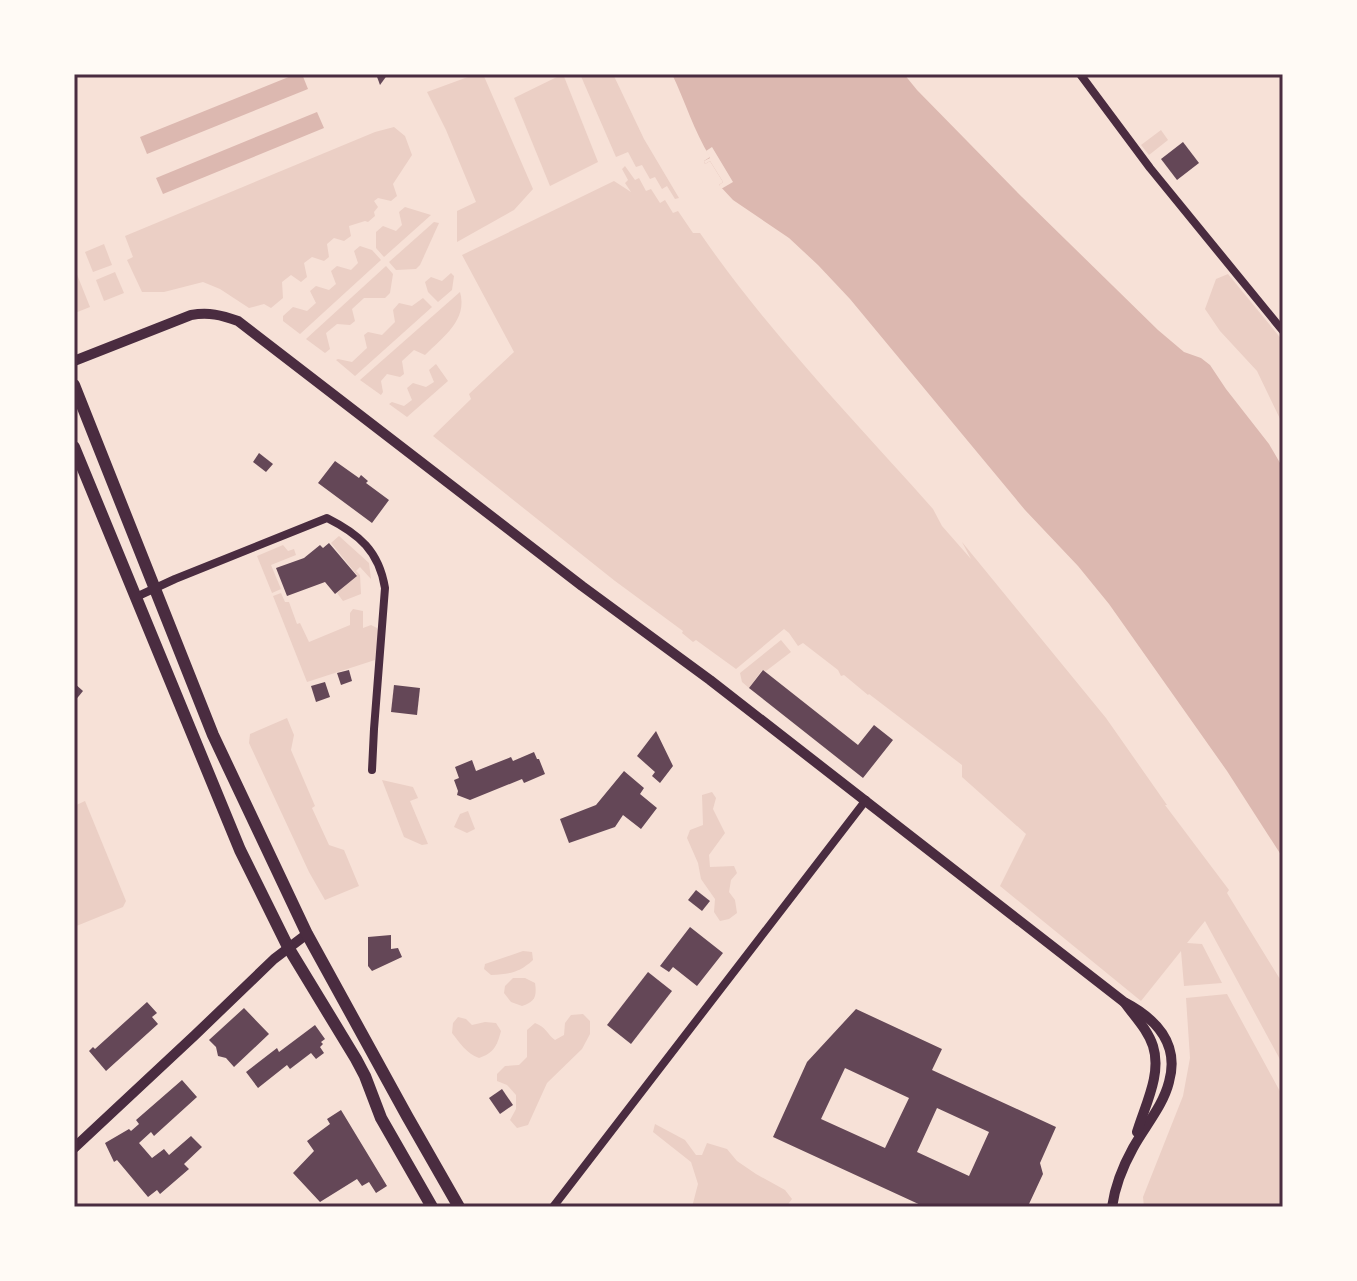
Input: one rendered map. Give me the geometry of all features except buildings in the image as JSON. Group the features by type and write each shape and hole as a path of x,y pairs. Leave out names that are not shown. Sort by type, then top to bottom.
{"main road":[{"path":"74,385 213,735 307,934 459,1207"},
{"path":"74,447 235,836 288,947 356,1059 381,1118 432,1207"}],"street":[{"path":"1080,74 1150,168 1283,331"},
{"path":"74,361 191,315 206,312 238,321 582,586 710,680 1124,1002 1146,1031 1157,1065 1112,1207"},
{"path":"136,597 327,518 349,529 375,557 383,571 385,588 372,770"},
{"path":"553,1207 866,800"},
{"path":"74,1148 288,947 307,934"}],"shaded area":[{"path":"302,74 308,89 147,154 140,137"},
{"path":"483,74 533,189 514,210 457,242 457,211 476,202 427,92"},
{"path":"563,74 598,162 550,186 514,98"},
{"path":"580,74 613,74 644,139 679,198 675,199 667,186 662,189 655,177 650,179 642,165 636,167 628,152 616,157"},
{"path":"672,74 904,74 1022,197 1158,330 1184,352 1210,365 1269,444 1283,468 1283,858 1227,771 1109,604 1078,566 1025,510 850,299 818,265 789,238 733,200 719,185 723,182 710,161 705,164 704,161 710,157"},
{"path":"317,112 324,128 163,194 156,178"},
{"path":"394,127 405,136 412,155 393,184 397,196 391,201 378,198 374,201 378,207 375,216 368,222 349,226 351,236 344,241 334,238 327,244 329,257 324,261 312,257 304,263 307,277 301,282 291,275 282,282 283,298 271,308 264,304 249,308 203,282 164,292 142,292 127,260 133,257 125,236 375,132"},
{"path":"1161,130 1168,140 1149,155 1141,145"},
{"path":"625,166 635,180 639,178 646,191 651,189 660,203 665,200 673,213 678,211 693,233 700,233 783,340 933,509 942,526 971,559 962,542 1106,718 1165,805 1229,890 1227,893 1283,984 1283,1065 1205,921 1187,943 1202,944 1222,983 1184,986 1181,951 1141,1001 1000,886 1026,834 962,777 962,765 844,675 841,676 838,670 803,643 798,646 784,629 736,669 696,640 693,642 683,631 433,436 471,399 469,394 514,352 462,255 614,181 631,192 625,183 628,180 622,169"},
{"path":"405,207 431,215 384,257 376,248 376,232 383,226 396,231 402,225 399,212"},
{"path":"434,222 439,223 420,265 416,269 396,270 389,262"},
{"path":"104,244 112,265 93,272 85,252"},
{"path":"360,246 372,250 381,260 300,334 283,321 283,316 293,307 307,311 316,303 310,291 316,286 329,290 336,284 331,271 337,266 351,270 358,263 354,251"},
{"path":"386,266 393,274 390,293 385,298 364,298 352,309 355,321 350,325 337,324 326,333 330,349 325,353 306,339"},
{"path":"74,267 90,307 75,313 74,311"},
{"path":"115,272 124,293 104,301 96,280"},
{"path":"451,273 454,276 452,290 438,302 428,292 425,282 431,277 442,281"},
{"path":"1228,274 1283,341 1283,425 1257,371 1220,331 1205,309 1216,279"},
{"path":"460,292 460,311 446,335 425,355 414,350 402,361 404,374 400,377 387,374 381,381 381,395 360,380"},
{"path":"423,298 432,307 355,376 336,360 352,362 367,348 364,335 368,332 382,335 395,322 393,310 399,303 412,306"},
{"path":"436,364 448,381 407,417 389,404 404,406 412,400 407,388 413,383 426,387 434,382 429,370"},
{"path":"339,536 369,563 371,579 360,567 356,571 360,575 361,594 343,601 337,593 357,575 331,543"},
{"path":"283,545 288,551 294,549 296,555 271,565 281,589 272,593 257,556"},
{"path":"281,593 285,602 289,602 297,624 300,623 309,642 350,625 353,609 363,611 363,628 371,625 379,632 375,660 307,682 273,596"},
{"path":"781,640 791,652 766,671 762,670 749,688 742,682 740,673"},
{"path":"287,718 294,735 291,750 315,806 312,808 329,845 344,850 359,886 325,900 249,743 250,734"},
{"path":"382,780 413,787 418,798 410,801 428,844 422,845 404,837"},
{"path":"712,792 716,798 713,809 725,833 709,855 710,867 734,866 737,873 731,880 729,892 735,900 737,913 720,921 714,912 715,899 701,879 687,838 690,830 703,825 702,795"},
{"path":"85,801 126,901 123,907 74,927 74,806"},
{"path":"468,811 475,829 467,833 454,827 460,814"},
{"path":"523,951 532,952 533,960 518,970 491,975 484,969 485,964"},
{"path":"513,978 525,978 535,983 534,998 522,1006 511,1002 504,993 505,986"},
{"path":"1227,994 1283,1097 1283,1207 1144,1207 1143,1197 1183,1096 1190,1058 1186,998"},
{"path":"583,1014 590,1021 590,1034 582,1049 547,1083 528,1125 517,1128 510,1120 516,1109 516,1095 507,1085 497,1081 497,1074 505,1066 519,1065 527,1057 527,1030 535,1023 555,1040 564,1035 565,1023 571,1015"},
{"path":"458,1017 472,1025 496,1023 501,1031 491,1051 479,1058 464,1047 452,1033 453,1023"},
{"path":"655,1124 685,1140 696,1155 702,1155 707,1143 727,1149 737,1161 785,1190 792,1199 786,1207 692,1207 698,1184 691,1162 653,1132"}],"pier":[{"path":"712,147 733,182 721,189 719,185 723,182 710,161 705,164 704,161 710,158 706,151"}]}
